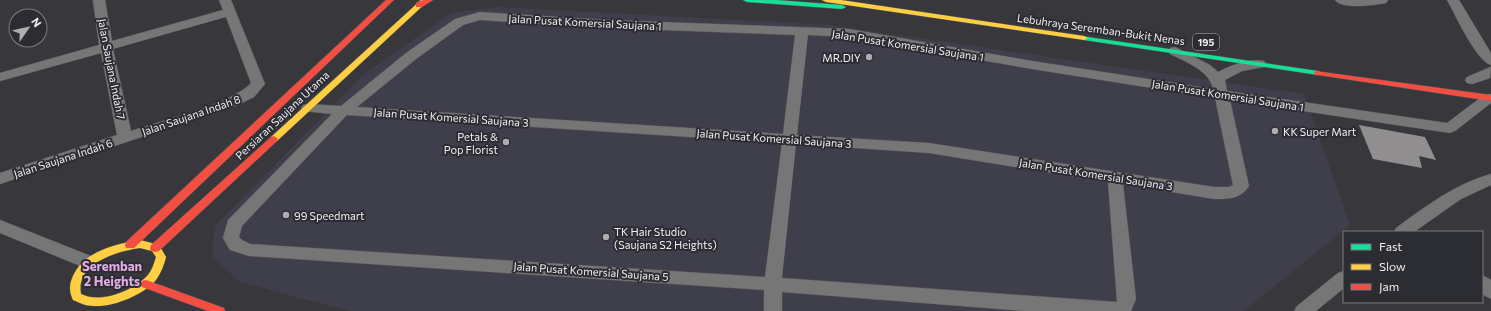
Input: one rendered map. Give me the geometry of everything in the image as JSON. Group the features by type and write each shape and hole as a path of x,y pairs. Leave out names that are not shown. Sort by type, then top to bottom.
{"main road":[{"name":"Persiaran Saujana Utama","path":"130,245 390,0"},
{"name":"Persiaran Saujana Utama","path":"155,248 422,2 429,0"},
{"path":"747,0 893,10"},
{"name":"Lebuhraya Seremban-Bukit Nenas","path":"826,0 1490,98"},
{"path":"1468,80 1491,83"},
{"path":"130,245 144,245 155,248 161,258 161,264 158,270 146,284 124,298 95,308 87,303 76,301 74,292 75,283 80,273 90,263 116,249 130,245"},
{"path":"146,284 220,311"}],"street":[{"name":"Jalan Saujana Indah 7","path":"99,0 106,48 125,138"},
{"path":"1341,0 1369,3 1382,0"},
{"path":"1453,0 1486,49 1491,62"},
{"path":"0,77 106,48 227,6"},
{"name":"Jalan Saujana Indah 8","path":"125,138 233,102 249,94 258,84 227,6"},
{"name":"Jalan Pusat Komersial Saujana 1","path":"344,110 411,56 459,22 480,16 607,24 849,33 1032,65 1352,115 1450,128 1490,98"},
{"path":"773,311 773,284 802,31"},
{"path":"1175,51 1205,68 1218,79 1221,94"},
{"path":"1218,79 1228,72 1242,66 1262,64"},
{"path":"1468,80 1491,71"},
{"name":"Jalan Pusat Komersial Saujana 3","path":"308,108 929,148 1214,193 1230,193 1238,190 1240,186 1221,94"},
{"name":"Jalan Pusat Komersial Saujana 5","path":"344,110 234,224 231,238 236,245 249,250 773,284 1120,311 1125,306 1127,299 1115,178"},
{"name":"Jalan Saujana Indah 6","path":"0,179 125,138"},
{"path":"1403,231 1440,203 1476,184 1491,179"},
{"path":"0,226 90,263"},
{"path":"1303,311 1343,279"},
{"path":"1483,283 1491,292"}],"shaded area":[{"path":"499,7 829,25 1304,94 1350,225 1244,311 350,311 240,282 212,256 215,226 363,75 451,13"}],"building":[{"path":"1359,125 1425,137 1436,160 1419,156 1422,168 1373,159"}],"traffic: fast":[{"path":"747,0 842,7"},
{"path":"1084,38 1318,73"}],"traffic: slow":[{"path":"274,139 425,0"},
{"path":"826,0 1084,38"},
{"path":"140,244 155,248 161,257 157,269 150,279 125,295 104,301 85,301 77,297 75,292 76,282 80,273 93,260 111,251 140,244"}],"traffic: jam":[{"path":"130,245 390,0"},
{"path":"419,5 429,0"},
{"path":"1318,73 1491,98"},
{"path":"155,248 274,139"},
{"path":"146,284 220,311"}],"place":[{"name":"MR.DIY","path":"869,57"},
{"name":"KK Super Mart","path":"1275,131"},
{"name":"Petals & Pop Florist","path":"506,142"},
{"name":"99 Speedmart","path":"286,215"},
{"name":"TK Hair Studio (Saujana S2 Heights)","path":"606,237"}],"district":[{"name":"Seremban 2 Heights","path":"112,274"}]}
